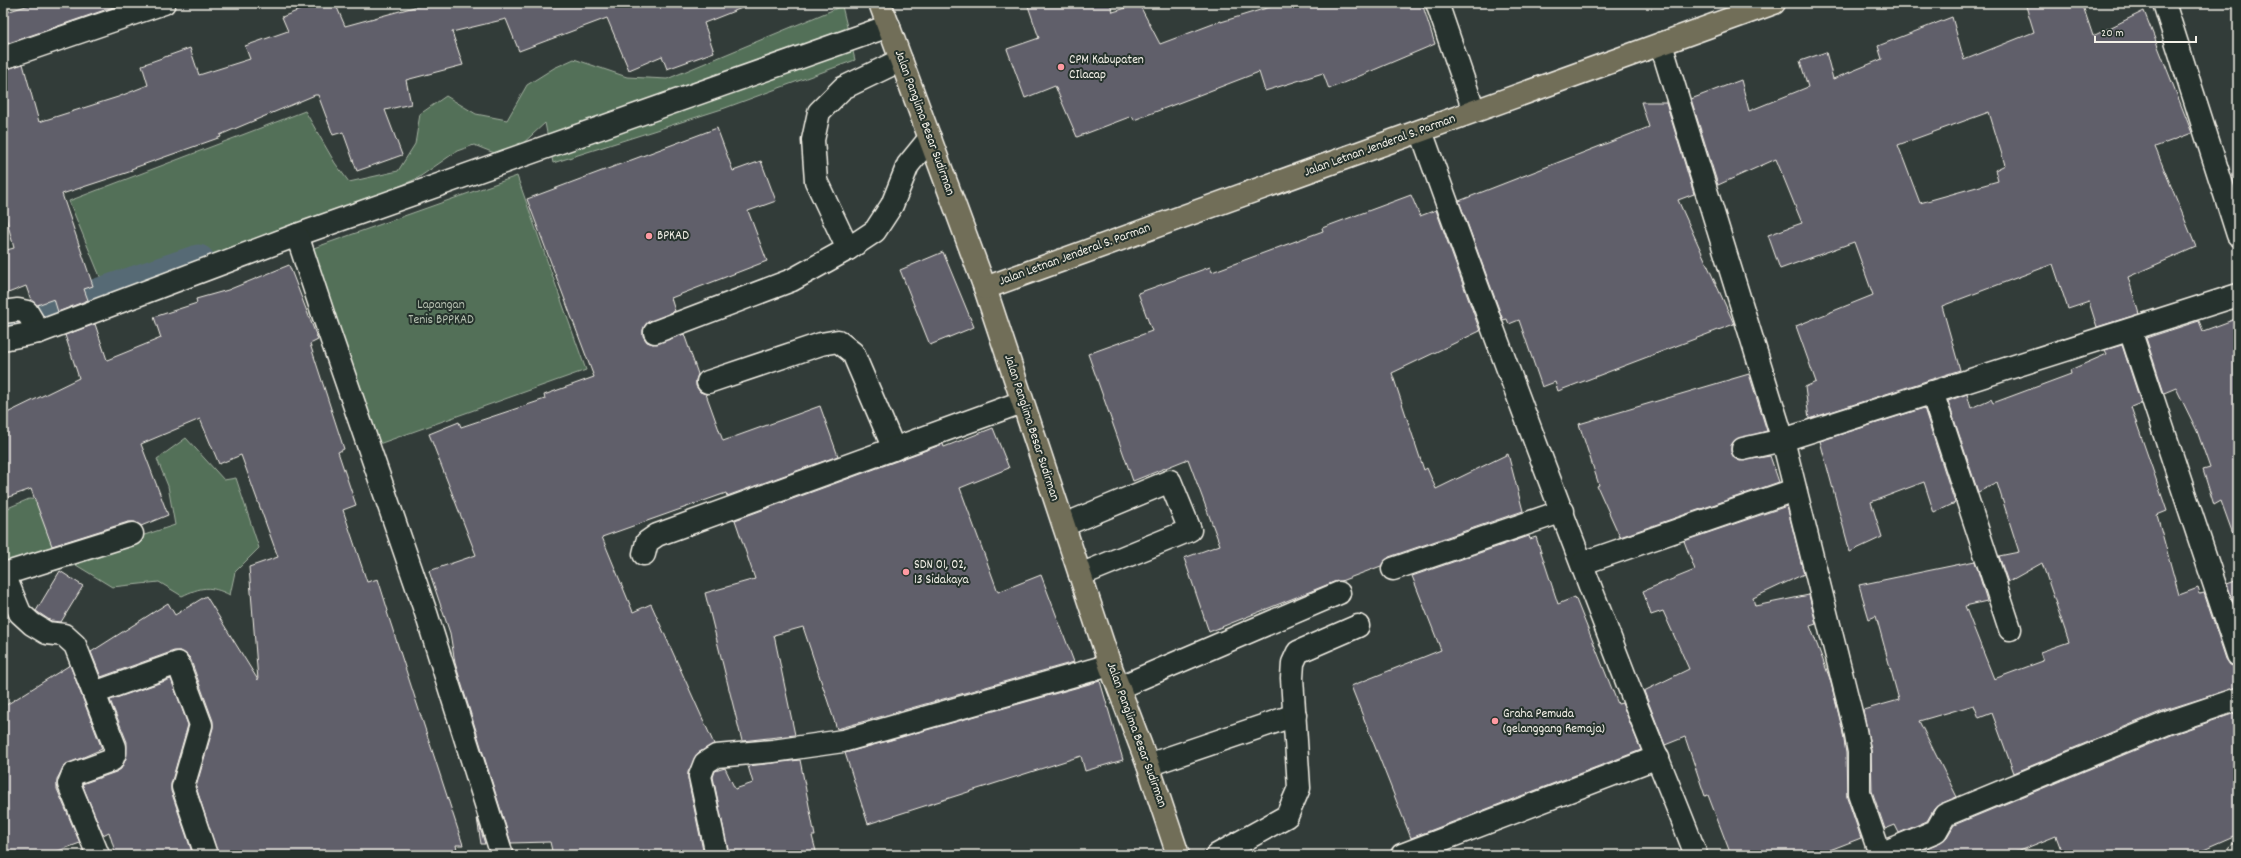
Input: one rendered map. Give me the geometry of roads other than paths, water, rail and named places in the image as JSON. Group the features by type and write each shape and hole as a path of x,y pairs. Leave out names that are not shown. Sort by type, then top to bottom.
{"main road":[{"name":"Jalan Panglima Besar Sudirman","path":"880,3 985,288 1110,665 1148,765 1178,855"},
{"name":"Jalan Letnan Jenderal S. Parman","path":"985,288 1774,3"}],"street":[{"path":"3,58 164,3"},
{"path":"1437,3 1474,111"},
{"path":"2164,3 2238,235"},
{"path":"3,339 34,322 297,235 888,26"},
{"path":"1661,44 1783,440 1794,490 1854,725 1859,752 1859,793 1879,855 1936,831 1945,815 2170,722 2238,699"},
{"path":"848,249 816,181 813,140 819,112 843,88 901,60"},
{"path":"1421,131 1501,354 1624,675 1696,855"},
{"path":"655,332 792,280 848,249 875,231 892,205 908,165 930,138"},
{"path":"297,235 324,320 426,613 502,855"},
{"path":"1743,449 1783,440 2238,295"},
{"path":"3,312 18,310 34,322"},
{"path":"2130,330 2238,655"},
{"path":"708,382 821,344 838,341 853,353 894,449"},
{"path":"1932,392 2010,629"},
{"path":"644,554 647,542 657,535 1022,402"},
{"path":"1064,525 1170,481 1190,530 1080,575"},
{"path":"1582,563 1794,490"},
{"path":"1393,569 1562,511"},
{"path":"91,853 69,784 73,774 112,760 115,753 115,747 75,645 64,635 47,633 32,624 20,613 4,573 132,534"},
{"path":"1120,688 1339,593"},
{"path":"1217,855 1287,816 1299,788 1292,678 1294,663 1298,652 1358,626"},
{"path":"94,693 178,663 201,725 182,787 206,855"},
{"path":"717,855 700,776 705,763 716,756 772,751 843,741 1110,665"},
{"path":"1148,765 1295,715"},
{"path":"1402,855 1658,757"}],"waterway":[{"path":"3,326 20,322 198,262"}],"place":[{"name":"CPM Kabupaten CIlacap","path":"1061,67"},
{"name":"BPKAD","path":"649,236"},
{"name":"SDN 01, 02, 13 Sidakaya","path":"906,572"},
{"name":"Graha Pemuda (gelanggang Remaja)","path":"1495,721"}],"park label":[{"name":"Lapangan Tenis BPPKAD","path":"441,312"}]}
